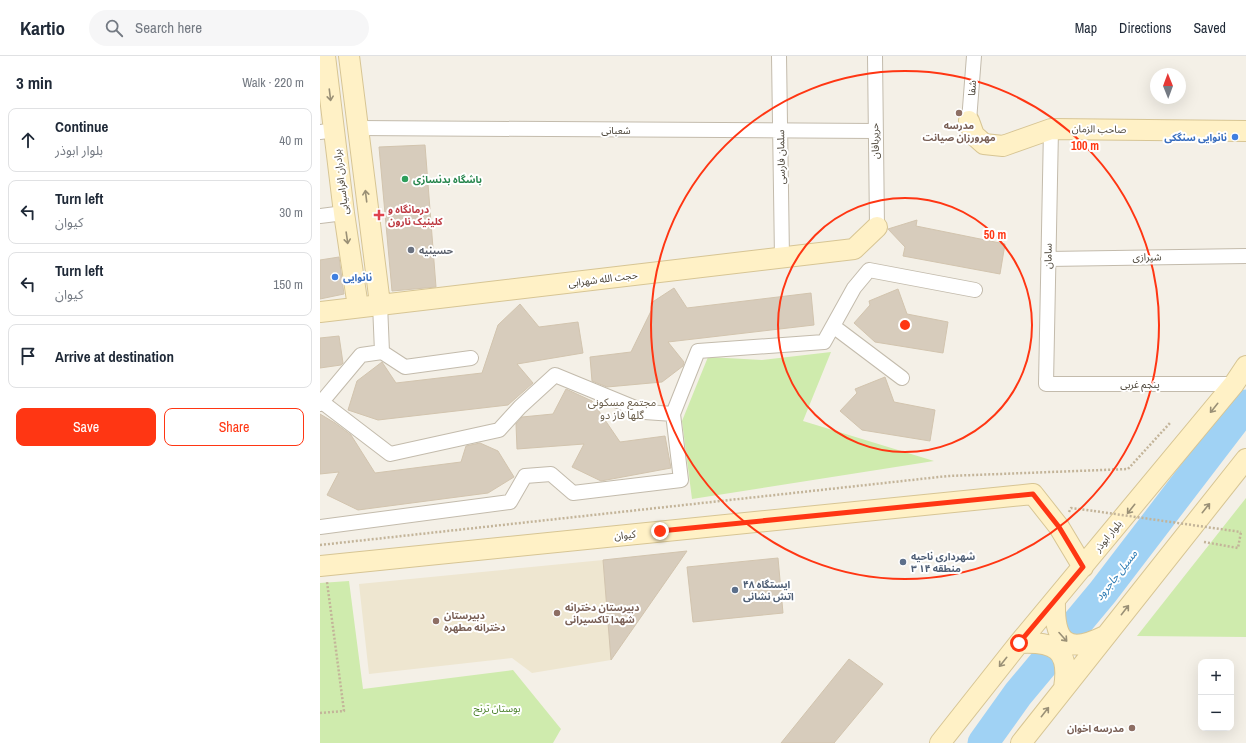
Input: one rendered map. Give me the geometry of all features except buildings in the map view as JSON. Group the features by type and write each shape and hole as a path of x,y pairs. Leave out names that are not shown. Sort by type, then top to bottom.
{"street":[{"name":"برادران افراسیابی","path":"325,56 327,131 344,213 358,307"},
{"path":"349,56 380,304 382,352"},
{"name":"سلمان فارسی","path":"779,56 782,258"},
{"name":"حریربافان","path":"875,56 877,226"},
{"name":"شفا","path":"969,121 974,56"},
{"name":"صاحب الزمان","path":"969,121 974,135 984,144 1003,146 1051,129 1246,131"},
{"name":"شعبانی","path":"357,128 875,131"},
{"name":"سامان","path":"1046,384 1051,129"},
{"path":"320,216 344,213"},
{"name":"حجت الله شهرابی","path":"320,312 854,249 877,226"},
{"name":"شیرازی","path":"1048,259 1246,256"},
{"path":"320,528 510,502 526,476 552,474 573,493 681,480 674,414 698,351 824,342 854,288 869,270 975,290"},
{"path":"833,326 902,378"},
{"path":"471,358 405,367 382,352 361,355 321,403 390,454 499,430 520,407 555,375 645,412 674,414"},
{"name":"بلوار ابوذر","path":"940,743 1019,643 1234,384 1246,366"},
{"name":"پنجم غربی","path":"1046,384 1234,384"},
{"path":"1021,743 1104,636 1246,459"},
{"name":"کیوان","path":"323,566 1033,494 1059,527 1083,567"},
{"path":"1055,601 1054,617 1057,630 1064,640 1075,646 1088,644 1104,636"},
{"path":"1019,643 1035,642 1051,646 1063,655 1067,670 1064,688"}],"path":[{"path":"320,546 948,476 1128,469 1170,423"},
{"path":"1071,508 1241,532 1238,548 1182,538"},
{"path":"320,713 344,710 323,566"}],"shaded area":[{"path":"603,560 611,660 532,673 512,658 369,674 359,584"}],"green space":[{"path":"831,352 803,421 934,461 692,499 682,421 708,357 762,360"},
{"path":"1246,498 1246,637 1137,636"},
{"name":"بوستان ترنج","path":"349,581 363,689 513,670 561,729 553,743 320,743 320,583"}],"waterway":[{"name":"مسیل جاجرود","path":"983,743 1018,694 1103,592 1246,405"}],"place":[{"name":"مدرسه مهرورزان صیانت","path":"959,113"},
{"name":"نانوایی سنگکی","path":"1235,137"},
{"name":"باشگاه بدنسازی","path":"405,179"},
{"name":"درمانگاه و کلینیک نارون","path":"379,215"},
{"name":"حسینیه","path":"411,250"},
{"name":"نانوایی","path":"335,277"},
{"name":"شهرداری ناحیه ۳ منطقه ۱۴","path":"903,562"},
{"name":"ایستگاه ۴۸ اتش نشانی","path":"735,590"},
{"name":"دبیرستان دخترانه شهدا تاکسیرانی","path":"557,613"},
{"name":"دبیرستان دخترانه مطهره","path":"436,621"},
{"name":"مدرسه اخوان","path":"1132,728"}],"district":[{"name":"مجتمع مسکونی گلها فاز دو","path":"622,408"}],"route":[{"path":"660,531 1033,494 1059,527 1083,567 1019,643"}]}
